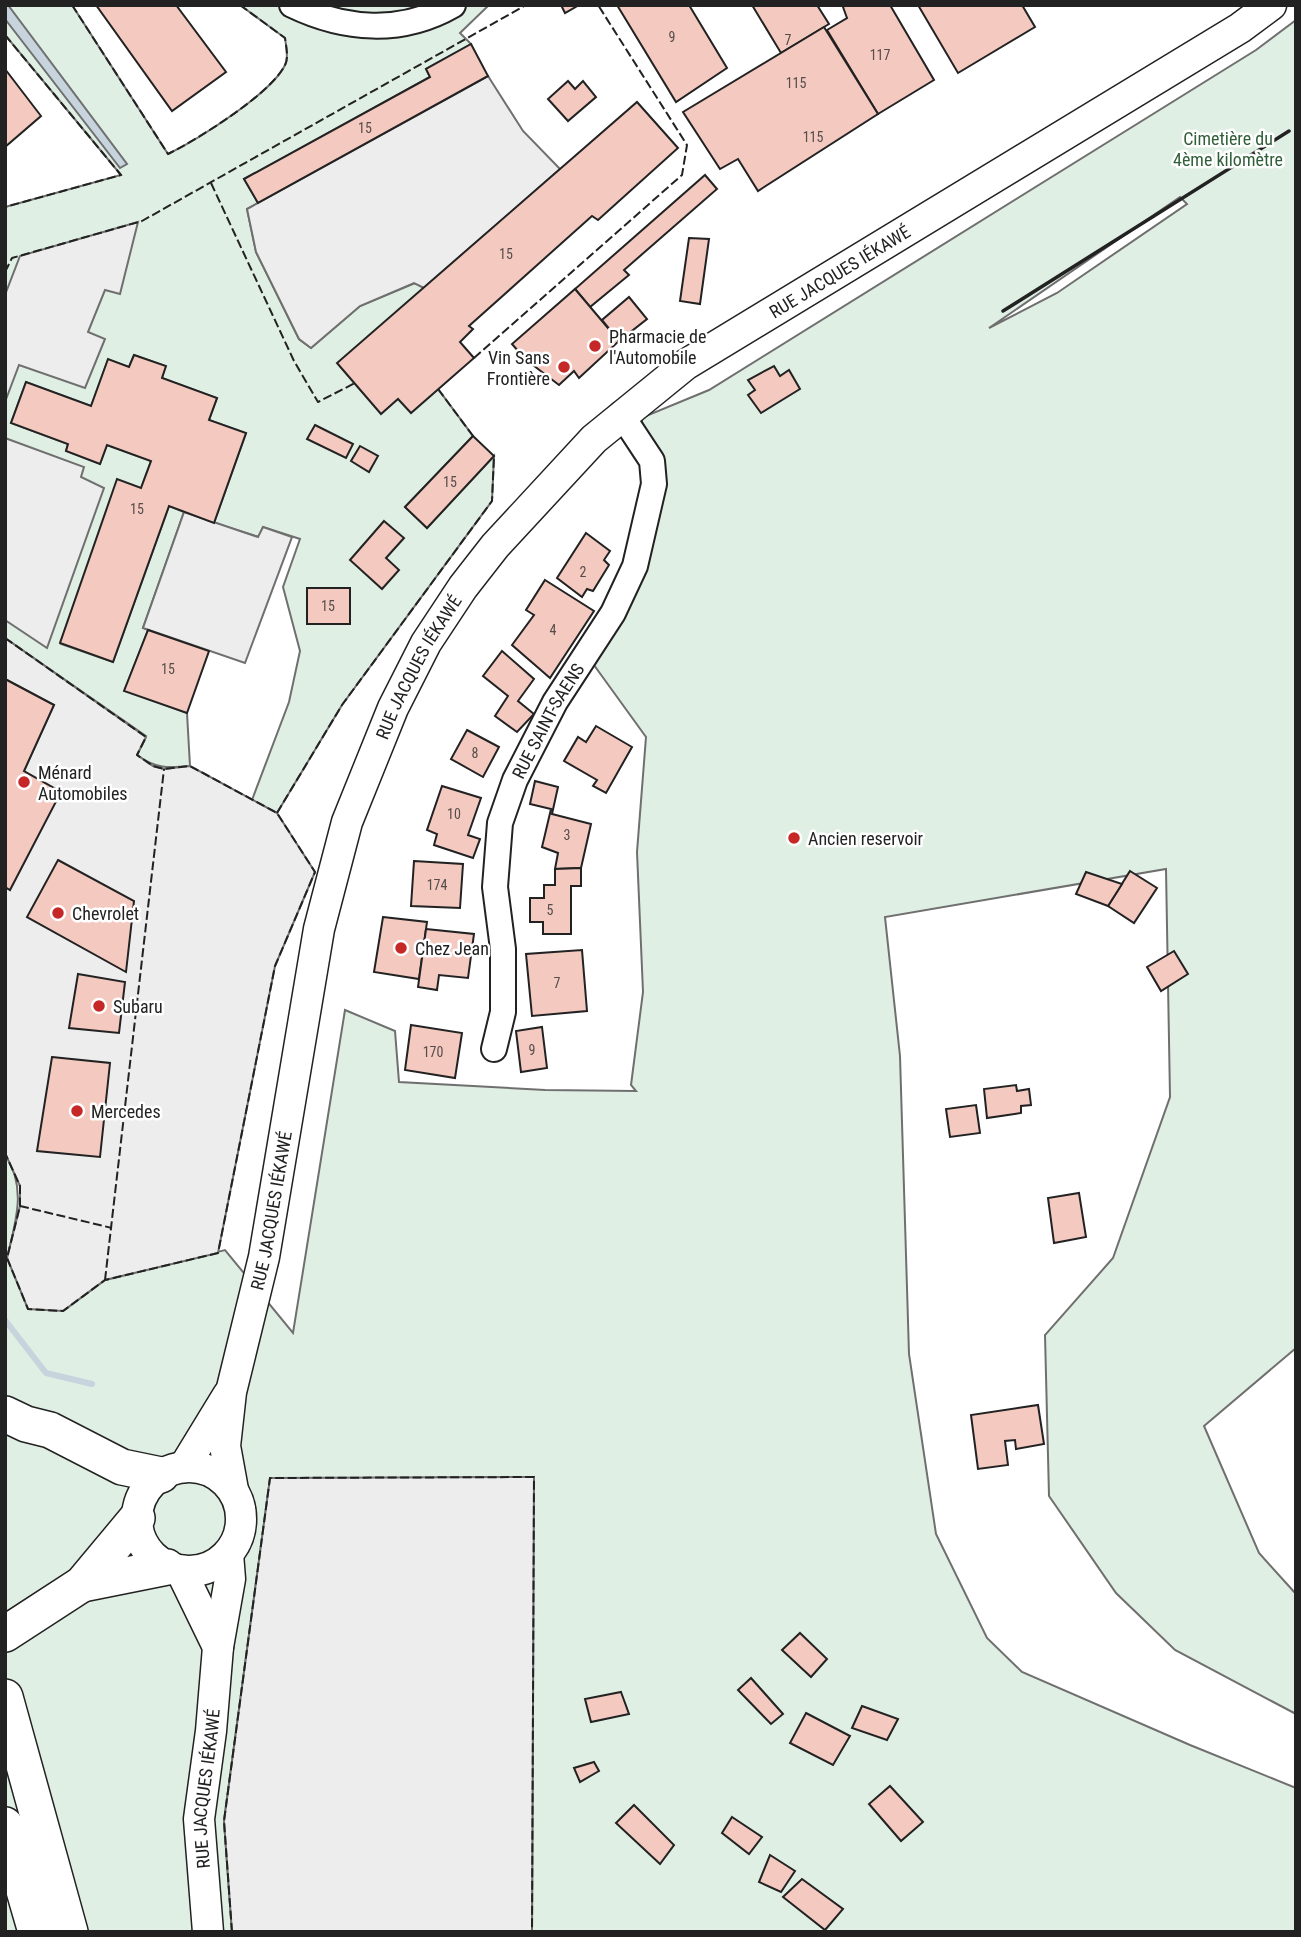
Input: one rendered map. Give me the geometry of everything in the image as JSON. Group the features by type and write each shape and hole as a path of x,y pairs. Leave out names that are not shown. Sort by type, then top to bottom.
{"highway":[{"path":"5,1414 26,1424 50,1430 122,1467 173,1471"},
{"path":"5,1634 82,1584 137,1518"},
{"path":"82,1584 174,1569"},
{"path":"5,1697 70,1932"},
{"path":"5,1825 36,1932"}],"main road":[{"name":"RUE JACQUES IÉKAWÉ","path":"982,184 1243,5"},
{"name":"RUE JACQUES IÉKAWÉ","path":"233,1490 225,1446 231,1392 264,1257 319,929 347,822 393,708 426,643 495,546 594,439 621,414 685,365 1240,28 1271,5"},
{"name":"RUE JACQUES IÉKAWÉ","path":"173,1471 231,1392"},
{"path":"174,1569 199,1571 215,1565 228,1554 238,1539 242,1522 240,1505 233,1490 212,1471 173,1471 144,1494 137,1518 145,1547 174,1569 218,1647"},
{"name":"RUE JACQUES IÉKAWÉ","path":"208,1932 199,1819 211,1731 218,1647 230,1579 228,1554"}],"street":[{"path":"292,5 342,24 399,24 453,5"},
{"name":"RUE SAINT-SAENS","path":"495,1049 503,1012 503,949 495,887 500,823 515,780 555,702 613,613 635,566 654,484 652,461 621,414"}],"green space":[{"path":"5,5 72,5 168,154 250,102 285,65 285,38 240,5 489,5 460,33 471,44 426,69 430,77 244,179 258,203 247,209 256,252 299,339 311,348 360,306 415,283 424,288 398,399 438,389 473,436 405,507 427,528 494,456 492,501 342,705 277,813 252,800 289,702 300,651 283,587 300,539 263,527 259,537 214,523 246,433 209,420 217,398 162,378 165,366 134,355 129,367 108,360 91,406 26,382 11,423 68,444 66,451 100,464 107,445 151,461 141,488 61,644 113,662 169,506 184,512 143,628 148,630 125,690 187,713 190,766 162,766 137,755 146,736 5,638 5,207 121,175 5,35"},
{"name":"Cimetière du 4ème kilomètre","path":"1296,20 1296,1348 1204,1426 1259,1553 1296,1594 1296,1714 1175,1650 1116,1593 1049,1496 1045,1335 1113,1258 1170,1097 1166,869 885,917 900,1056 909,1354 936,1534 987,1638 1022,1672 1296,1788 1296,1932 532,1932 533,1477 270,1479 224,1821 232,1932 5,1932 5,1153 12,1166 18,1192 16,1218 7,1258 63,1311 105,1280 225,1250 293,1333 345,1010 395,1031 399,1082 545,1090 636,1091 631,1085 643,992 637,852 646,737 586,654 613,613 652,461 641,418 709,390 1256,50","holes":["1180,197 1187,204 1057,293 989,328"]}],"shaded area":[{"path":"5,5 8,5 127,164 120,168 5,19"},
{"path":"488,76 523,131 560,169 424,288 414,283 360,306 311,348 299,339 256,252 247,209"},
{"path":"138,222 120,294 105,290 88,332 105,339 85,388 19,365 5,402 5,295 20,256"},
{"path":"5,438 84,467 81,477 104,488 47,648 5,620"},
{"path":"184,512 258,537 263,527 292,537 245,663 143,628"},
{"path":"5,638 146,737 137,755 153,766 164,769 190,766 277,813 315,872 275,966 218,1253 105,1280 63,1311 28,1309 7,1258 20,1206 20,1186 5,1153 5,887 9,889 24,771 54,705 5,679"},
{"path":"534,1477 532,1932 232,1932 224,1821 270,1478"}],"building":[{"path":"96,5 176,5 226,72 172,111"},
{"path":"561,5 579,5 565,13"},
{"path":"617,5 689,5 727,68 676,102"},
{"path":"752,5 817,5 829,24 781,53"},
{"path":"890,5 934,80 878,114 827,30 847,18 843,7"},
{"path":"918,5 1022,5 1035,27 958,73"},
{"path":"824,27 878,114 758,191 738,159 720,169 683,112"},
{"path":"471,44 488,76 258,203 244,179 430,77 426,69"},
{"path":"5,69 41,116 5,147"},
{"path":"568,81 575,89 583,81 596,97 568,121 548,99"},
{"path":"637,102 678,148 598,220 592,216 469,326 473,329 460,342 474,358 411,413 398,399 381,414 337,363"},
{"path":"705,175 717,189 624,270 629,275 590,307 575,289"},
{"path":"689,238 709,239 700,304 680,301"},
{"path":"575,289 619,341 579,378 574,371 559,385 525,359 512,344"},
{"path":"629,297 647,319 619,341 602,320"},
{"path":"134,355 166,366 162,378 217,398 209,420 246,433 214,523 169,506 113,662 60,643 117,479 141,488 151,461 107,445 100,464 66,451 68,444 11,423 26,382 91,406 108,359 129,367"},
{"path":"774,366 780,376 789,370 800,389 761,413 748,395 755,390 748,380"},
{"path":"315,425 353,444 346,458 307,439"},
{"path":"473,436 494,456 427,528 405,507"},
{"path":"360,446 378,456 369,472 351,461"},
{"path":"384,521 404,538 386,558 399,570 382,589 350,560"},
{"path":"586,533 610,551 604,560 609,565 593,591 587,589 582,597 557,578"},
{"path":"545,580 594,611 550,678 512,645 534,615 526,610"},
{"path":"307,588 350,588 350,624 307,624"},
{"path":"148,630 209,651 187,713 124,691"},
{"path":"502,651 534,679 518,701 534,714 517,732 495,716 508,696 483,676"},
{"name":"Ménard Automobiles","path":"5,679 54,705 24,771 61,792 10,890 5,887"},
{"path":"596,726 632,747 606,793 593,786 597,780 564,761 578,737 586,742"},
{"path":"467,730 499,747 483,777 451,759"},
{"path":"535,781 558,787 552,814 591,824 581,868 555,869 558,853 542,847 551,809 530,804"},
{"path":"442,786 481,798 468,835 480,839 473,858 434,845 437,834 427,830"},
{"path":"58,860 134,901 126,972 27,917"},
{"path":"414,861 463,864 460,908 411,906"},
{"path":"581,868 581,886 571,886 571,934 543,934 543,922 530,922 530,898 544,898 544,885 555,885 555,869"},
{"path":"1130,871 1157,888 1134,923 1108,906"},
{"path":"1086,872 1122,884 1108,906 1076,894"},
{"path":"383,917 427,922 419,979 374,972"},
{"path":"426,929 474,934 468,978 439,975 437,990 418,987"},
{"path":"582,950 587,1011 532,1016 526,954"},
{"path":"1174,951 1188,974 1161,991 1147,967"},
{"path":"78,974 125,982 119,1033 69,1028"},
{"path":"411,1025 462,1033 455,1078 405,1070"},
{"path":"542,1027 547,1068 521,1072 516,1031"},
{"path":"52,1057 110,1063 100,1157 37,1151"},
{"path":"1016,1085 1017,1091 1029,1089 1031,1105 1021,1106 1021,1113 987,1118 984,1089"},
{"path":"976,1105 980,1133 950,1137 946,1109"},
{"path":"1079,1193 1086,1237 1054,1243 1048,1198"},
{"path":"1038,1405 1044,1444 1016,1449 1015,1440 1005,1441 1008,1465 978,1469 971,1415"},
{"path":"800,1633 827,1659 811,1677 782,1650"},
{"path":"751,1678 783,1714 771,1724 738,1690"},
{"path":"621,1692 629,1714 591,1722 585,1699"},
{"path":"862,1706 898,1719 887,1740 852,1728"},
{"path":"806,1713 850,1736 833,1765 790,1743"},
{"path":"594,1762 599,1771 580,1782 574,1768"},
{"path":"890,1786 923,1822 901,1841 869,1804"},
{"path":"634,1805 674,1845 660,1864 616,1823"},
{"path":"732,1817 762,1837 749,1854 722,1833"},
{"path":"770,1855 795,1871 781,1892 759,1882"},
{"path":"802,1879 843,1909 825,1930 783,1897"}],"waterway":[{"path":"5,1320 46,1373 92,1384"}],"fence":[{"path":"72,5 168,154 215,127 250,102 277,77 285,65 285,38 240,5"},
{"path":"5,272 12,258 142,221 526,5"},
{"path":"474,358 682,175 687,145 598,5"},
{"path":"5,35 121,175 5,207"},
{"path":"211,183 294,361 318,402 355,383"},
{"path":"438,389 473,436"},
{"path":"277,813 342,705 492,501 494,456"},
{"path":"5,638 146,737 137,755 153,766 164,769 190,766 277,813 315,872 275,966 218,1253 105,1280 63,1311 28,1309 7,1258 20,1206 20,1186 5,1153"},
{"path":"105,1280 164,769"},
{"path":"20,1206 112,1228"},
{"path":"232,1932 224,1821 270,1478 534,1477 532,1932"}],"wall":[{"path":"1003,311 1289,131"}],"place":[{"name":"Pharmacie de l'Automobile","path":"595,346"},
{"name":"Vin Sans Frontière","path":"564,367"},
{"name":"Ménard Automobiles","path":"24,782"},
{"name":"Ancien reservoir","path":"794,838"},
{"name":"Chevrolet","path":"58,913"},
{"name":"Chez Jean","path":"401,948"},
{"name":"Subaru","path":"99,1006"},
{"name":"Mercedes","path":"77,1111"}]}
